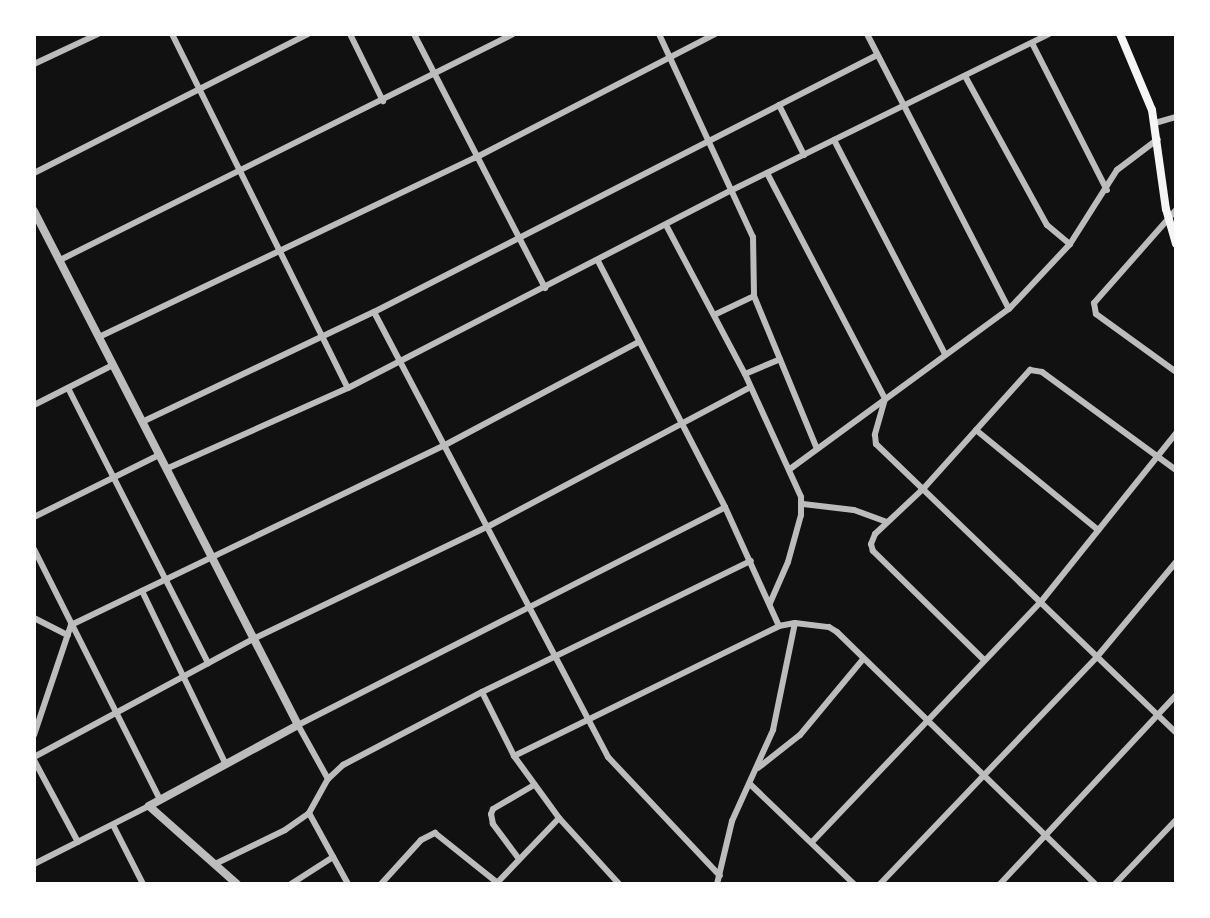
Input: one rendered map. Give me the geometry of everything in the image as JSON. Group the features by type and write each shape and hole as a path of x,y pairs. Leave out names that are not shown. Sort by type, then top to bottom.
{"main road":[{"path":"1120,34 1155,123 1159,139 1168,220 1176,244"}],"street":[{"path":"34,64 98,34"},
{"path":"172,34 239,173 348,388"},
{"path":"34,172 308,34"},
{"path":"350,34 383,101"},
{"path":"414,34 475,158 545,288"},
{"path":"60,260 239,173 513,34"},
{"path":"659,34 732,190 756,248 754,296 817,448"},
{"path":"99,337 280,253 475,158 715,34"},
{"path":"867,34 903,108 1009,309"},
{"path":"166,469 399,363 732,190 903,108 1048,34"},
{"path":"1032,43 1107,190"},
{"path":"142,422 374,312 878,55"},
{"path":"965,76 1047,225 1070,244"},
{"path":"779,105 804,155"},
{"path":"1155,123 1176,117"},
{"path":"790,469 1009,309 1070,244 1128,159 1159,139"},
{"path":"834,140 945,354"},
{"path":"767,173 885,399 875,440 1096,658 1176,733"},
{"path":"1176,210 1094,303 1096,314 1176,372"},
{"path":"34,211 210,558 328,778"},
{"path":"666,225 744,374 790,469 803,504 788,562 770,603"},
{"path":"598,261 751,561 779,626"},
{"path":"714,315 754,296"},
{"path":"374,312 399,363 532,608 587,721 617,770 720,876"},
{"path":"34,735 71,625 445,445 639,342"},
{"path":"744,374 780,359"},
{"path":"34,405 113,365"},
{"path":"984,660 873,551 875,534 924,488 1030,370 1037,369 1176,470"},
{"path":"78,842 34,759 116,712 253,639 489,526 750,387"},
{"path":"68,388 208,663"},
{"path":"976,430 1098,530"},
{"path":"813,841 1040,603 1176,433"},
{"path":"34,517 159,455"},
{"path":"803,504 854,510 887,522"},
{"path":"34,864 113,825 298,725 532,608 724,507"},
{"path":"34,549 160,800"},
{"path":"215,864 285,830 309,813 328,778 343,765 555,655 751,561"},
{"path":"880,884 985,778 1096,658 1176,562"},
{"path":"142,591 226,765"},
{"path":"34,618 68,635"},
{"path":"717,884 732,821 752,785 773,730 795,623"},
{"path":"514,756 779,626 795,623 829,627 1095,884"},
{"path":"758,769 780,755 800,735 863,659"},
{"path":"482,693 514,756 534,785 559,818 619,884"},
{"path":"1000,884 1158,717 1176,695"},
{"path":"519,860 493,824 491,814 493,809 534,785"},
{"path":"752,785 813,841 854,884"},
{"path":"149,806 237,884"},
{"path":"309,813 348,884"},
{"path":"381,884 421,840 435,833 498,883 559,818"},
{"path":"1115,884 1176,820"},
{"path":"113,825 143,884"},
{"path":"291,884 333,857"}]}
